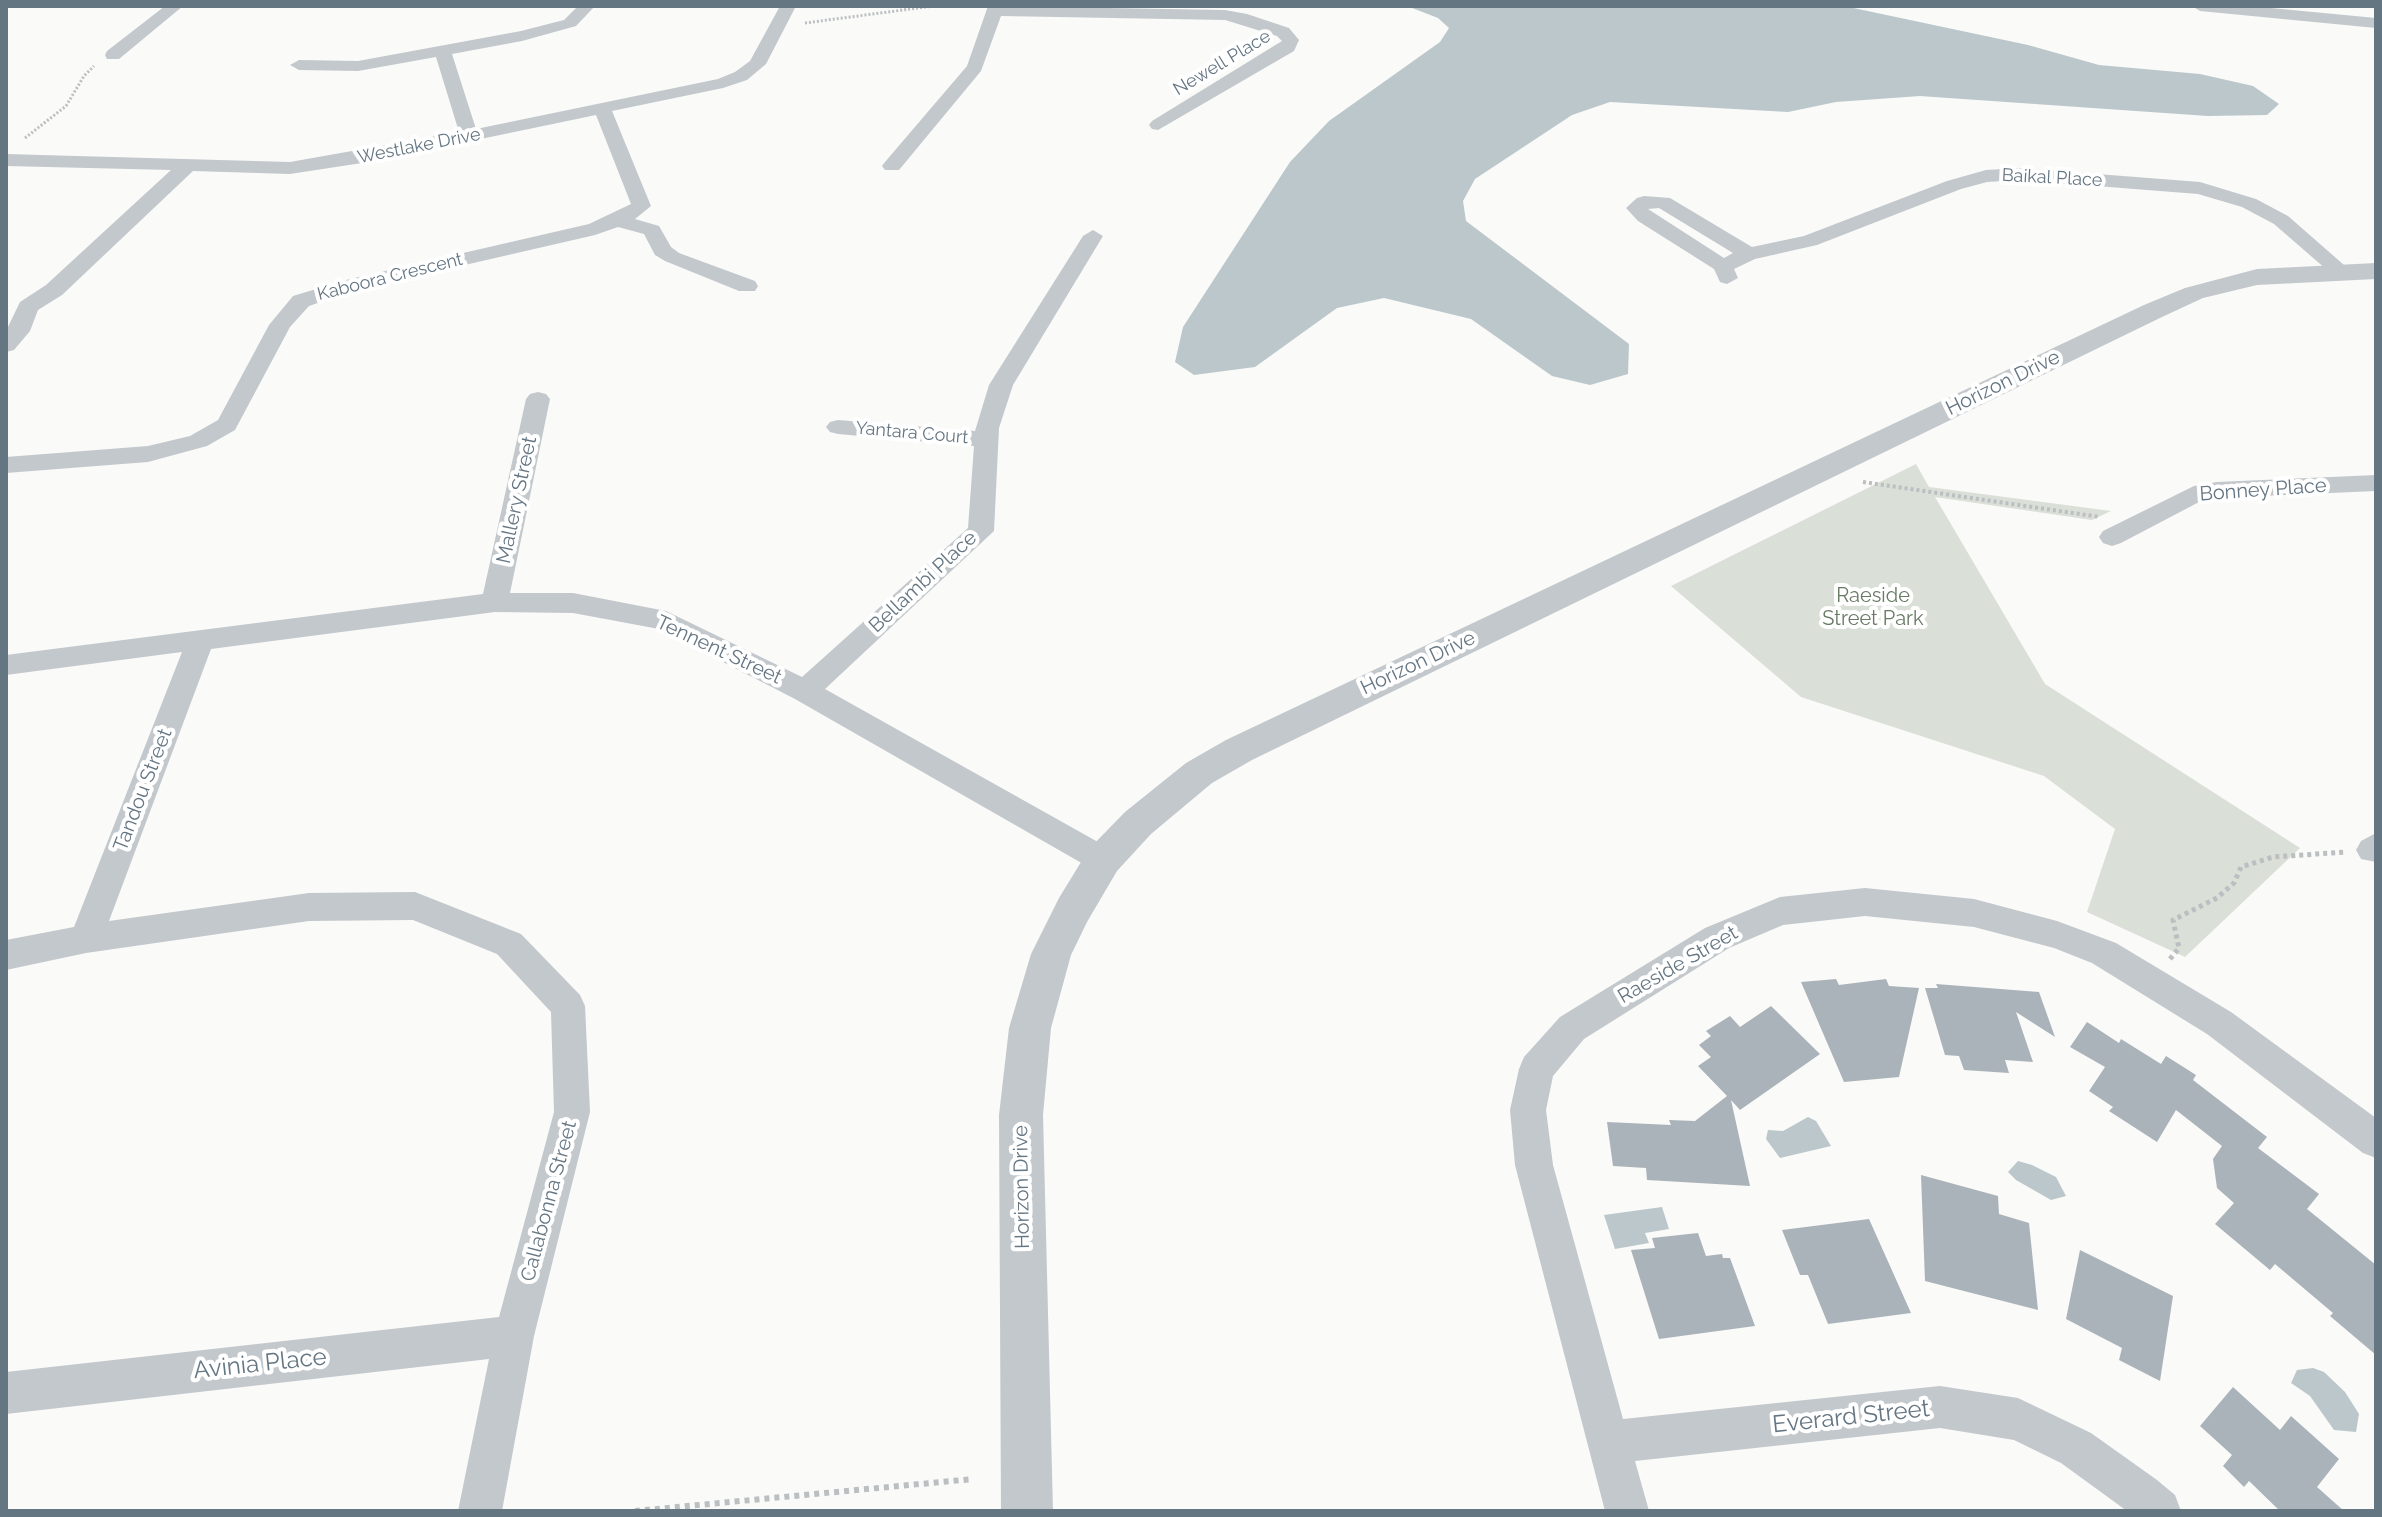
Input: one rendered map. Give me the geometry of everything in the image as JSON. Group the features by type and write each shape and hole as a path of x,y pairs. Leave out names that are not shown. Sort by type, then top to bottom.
{"street":[{"path":"113,55 175,6"},
{"path":"299,65 358,66 553,29 570,23 587,6"},
{"path":"2200,6 2299,11 2376,23"},
{"path":"892,166 975,67 996,8"},
{"name":"Newell Place","path":"996,8 1225,15 1241,17 1283,32 1291,40 1288,47 1158,125"},
{"name":"Westlake Drive","path":"6,160 314,166 602,108 741,76 757,64 792,15"},
{"path":"443,51 469,136"},
{"path":"602,108 641,206 620,221"},
{"path":"6,345 22,326 23,314 17,308 54,290 188,165"},
{"name":"Baikal Place","path":"1749,254 1663,202 1644,202 1636,208 1725,272 1749,254 1810,241 1954,185 1986,176 2020,174 2200,188 2249,203 2281,220 2341,272"},
{"path":"620,221 652,230 662,251 672,257 747,286"},
{"name":"Kaboora Crescent","path":"6,465 148,454 198,441 227,425 280,325 301,301 346,286 620,221"},
{"name":"Bellambi Place","path":"805,691 981,531 987,428 1001,385 1093,236"},
{"name":"Horizon Drive","path":"1027,1511 1021,1115 1024,1065 1036,998 1051,954 1103,860 1169,796 1239,750 2194,293 2230,282 2284,275 2376,271"},
{"name":"Mallery Street","path":"495,602 538,399"},
{"name":"Yantara Court","path":"838,427 986,439"},
{"name":"Bonney Place","path":"2116,535 2194,494 2217,490 2376,483"},
{"name":"Tennent Street","path":"6,665 495,602 573,603 666,621 805,691 1103,860"},
{"name":"Tandou Street","path":"86,939 200,641"},
{"name":"Raeside Street","path":"1627,1511 1611,1442 1534,1165 1528,1110 1537,1069 1572,1028 1717,938 1780,911 1865,902 1974,913 2057,935 2104,953 2219,1023 2376,1140"},
{"name":"Callabonna Street","path":"6,955 86,939 309,907 415,906 509,944 568,1006 572,1112 514,1336 480,1511"},
{"name":"Avinia Place","path":"6,1393 514,1336"},
{"name":"Everard Street","path":"1611,1442 1940,1407 2018,1419 2076,1448 2142,1495 2159,1511"}],"path":[{"path":"792,15 933,6"},
{"path":"23,139 66,106 94,66 113,55"},
{"path":"1863,482 2098,515 2116,535"},
{"path":"2152,981 2179,948 2173,920 2217,898 2234,883 2241,867 2273,857 2374,848"},
{"path":"635,1511 973,1479"}],"green space":[{"name":"Raeside Street Park","path":"1916,464 1929,487 2111,511 2092,520 1935,497 2045,684 2300,848 2185,957 2087,912 2115,829 2044,776 1801,697 1671,586"}],"shaded area":[{"path":"1407,6 1844,6 2028,45 2099,65 2200,74 2253,86 2279,104 2267,115 2208,116 1920,96 1836,102 1788,112 1610,102 1572,115 1475,179 1463,201 1466,221 1629,344 1628,374 1590,385 1552,376 1471,319 1384,298 1337,308 1255,367 1194,375 1175,362 1183,327 1290,162 1329,121 1440,42 1449,28 1438,18"},
{"path":"1808,1117 1816,1121 1831,1146 1780,1158 1766,1139 1768,1130 1783,1131"},
{"path":"2018,1161 2056,1177 2066,1196 2051,1200 2016,1180 2008,1172"},
{"path":"1662,1207 1669,1229 1645,1233 1649,1243 1615,1249 1604,1215"},
{"path":"2313,1368 2324,1372 2345,1392 2359,1414 2356,1432 2334,1430 2310,1396 2291,1383 2297,1370"}],"building":[{"path":"1836,979 1839,985 1886,979 1889,986 1919,988 1899,1077 1844,1082 1801,982"},
{"path":"1936,984 2039,992 2055,1037 2016,1012 2033,1062 2005,1060 2009,1073 1964,1070 1959,1056 1945,1055 1925,988 1938,988"},
{"path":"1771,1006 1820,1054 1740,1110 1731,1100 1750,1186 1647,1180 1646,1168 1613,1166 1607,1122 1671,1125 1669,1120 1695,1121 1727,1096 1698,1066 1711,1057 1699,1045 1711,1036 1706,1031 1730,1016 1740,1027"},
{"path":"2087,1022 2119,1043 2121,1039 2161,1064 2166,1056 2196,1075 2193,1080 2267,1137 2258,1148 2319,1194 2307,1209 2376,1265 2376,1355 2330,1316 2333,1313 2275,1264 2270,1270 2215,1224 2234,1203 2217,1188 2213,1159 2222,1146 2176,1110 2157,1142 2109,1111 2113,1107 2089,1091 2105,1067 2070,1047"},
{"path":"1921,1175 1998,1196 1999,1214 2029,1223 2038,1310 1925,1281"},
{"path":"1869,1219 1911,1313 1828,1324 1808,1275 1800,1275 1782,1230"},
{"path":"1698,1233 1706,1256 1722,1254 1723,1258 1730,1258 1755,1326 1659,1339 1631,1250 1655,1248 1652,1238"},
{"path":"2080,1250 2173,1296 2160,1381 2119,1360 2122,1348 2066,1319"},
{"path":"2233,1387 2280,1430 2291,1416 2339,1459 2317,1487 2344,1511 2280,1511 2249,1481 2244,1487 2223,1466 2232,1455 2200,1426"}]}
